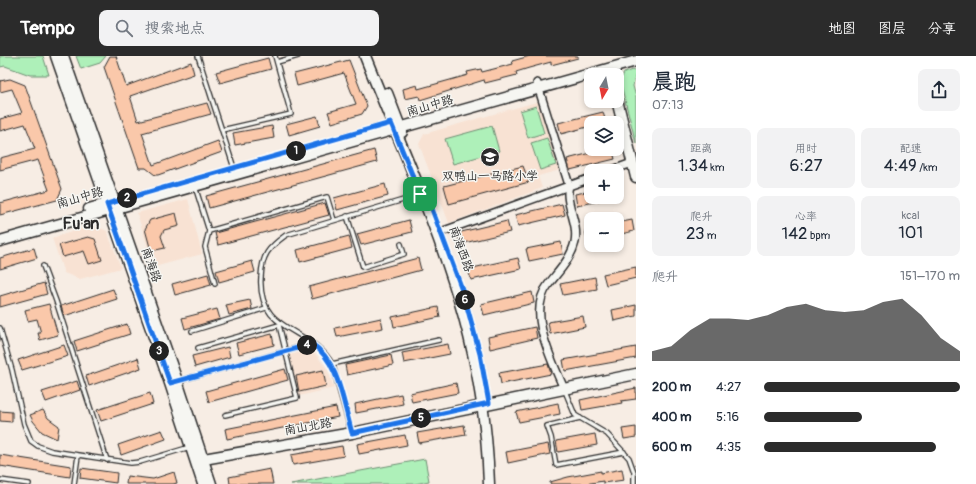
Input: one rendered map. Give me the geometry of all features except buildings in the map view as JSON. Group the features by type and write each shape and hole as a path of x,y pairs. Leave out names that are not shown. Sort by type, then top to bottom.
{"street":[{"name":"南海路","path":"56,56 112,206 200,460 211,484"},
{"name":"南海路","path":"63,56 112,206"},
{"name":"南海西路","path":"365,56 396,125"},
{"name":"南海西路","path":"372,56 396,125 423,194 464,317 486,404 489,484"},
{"name":"南山中路","path":"611,68 629,56"},
{"name":"南山中路","path":"612,68 636,61"},
{"name":"南山中路","path":"194,183 234,168 584,75"},
{"path":"538,86 569,186 567,194 575,224 576,234 574,244 566,261 546,287 540,302 544,337 564,389"},
{"path":"619,108 636,177"},
{"name":"南山中路","path":"0,235 112,206 396,125"},
{"path":"624,166 632,163"},
{"path":"441,232 584,181"},
{"name":"南海西路","path":"423,194 441,232 471,319 486,404 495,484"},
{"name":"南山中路","path":"0,241 112,206"},
{"name":"南山北路","path":"200,460 352,433 636,374"},
{"name":"南海路","path":"174,382 191,447 200,460 203,484"}],"lane":[{"path":"198,56 234,168"},
{"path":"222,130 291,114 275,56"},
{"path":"277,62 298,56"},
{"path":"194,183 208,230 205,247 214,284"},
{"path":"352,433 332,364 321,350 280,325 266,308 260,287 262,262 270,246 286,235 423,194"},
{"path":"208,230 327,197 334,220"},
{"path":"347,216 363,267 404,254 401,244"},
{"path":"43,266 56,301 107,460"},
{"path":"192,331 266,308"},
{"path":"198,348 280,325"},
{"path":"226,415 297,398 280,325"},
{"path":"0,328 12,370 27,435 38,446 52,451 121,462 140,462 191,447"},
{"path":"332,364 439,340"},
{"path":"174,382 312,344"},
{"path":"564,389 573,412 580,418 607,434 624,452 632,466 635,484"},
{"path":"580,418 547,426 551,437 556,465 624,452"},
{"path":"74,484 78,456"},
{"path":"0,480 28,484"}],"shaded area":[{"name":"双鸭山一马路小学","path":"540,101 560,170 538,176 542,188 449,223 419,144 424,134"},
{"path":"188,199 202,254 154,267 137,213"},
{"path":"94,225 107,231 121,268 80,279 64,273 52,238"},
{"path":"308,350 316,355 327,369 334,388 299,396 289,355"}],"green space":[{"path":"0,56 43,56 49,75 30,75 5,66 0,67"},
{"path":"76,56 106,56 100,63 81,69"},
{"path":"632,70 636,72 633,86 636,97 636,143 624,96 624,73"},
{"path":"536,106 544,133 528,138 520,111"},
{"path":"492,126 499,151 453,164 445,139"},
{"path":"547,138 556,165 540,170 531,143"},
{"path":"425,459 429,481 415,484 291,484"}],"place":[{"name":"双鸭山一马路小学","path":"490,157"}],"district":[{"name":"Fu'an","path":"81,224"}],"route":[{"path":"391,123 420,194 426,193 463,292 480,354 489,403 352,433 332,364 321,350 312,344 170,383 107,204 391,123"}]}
